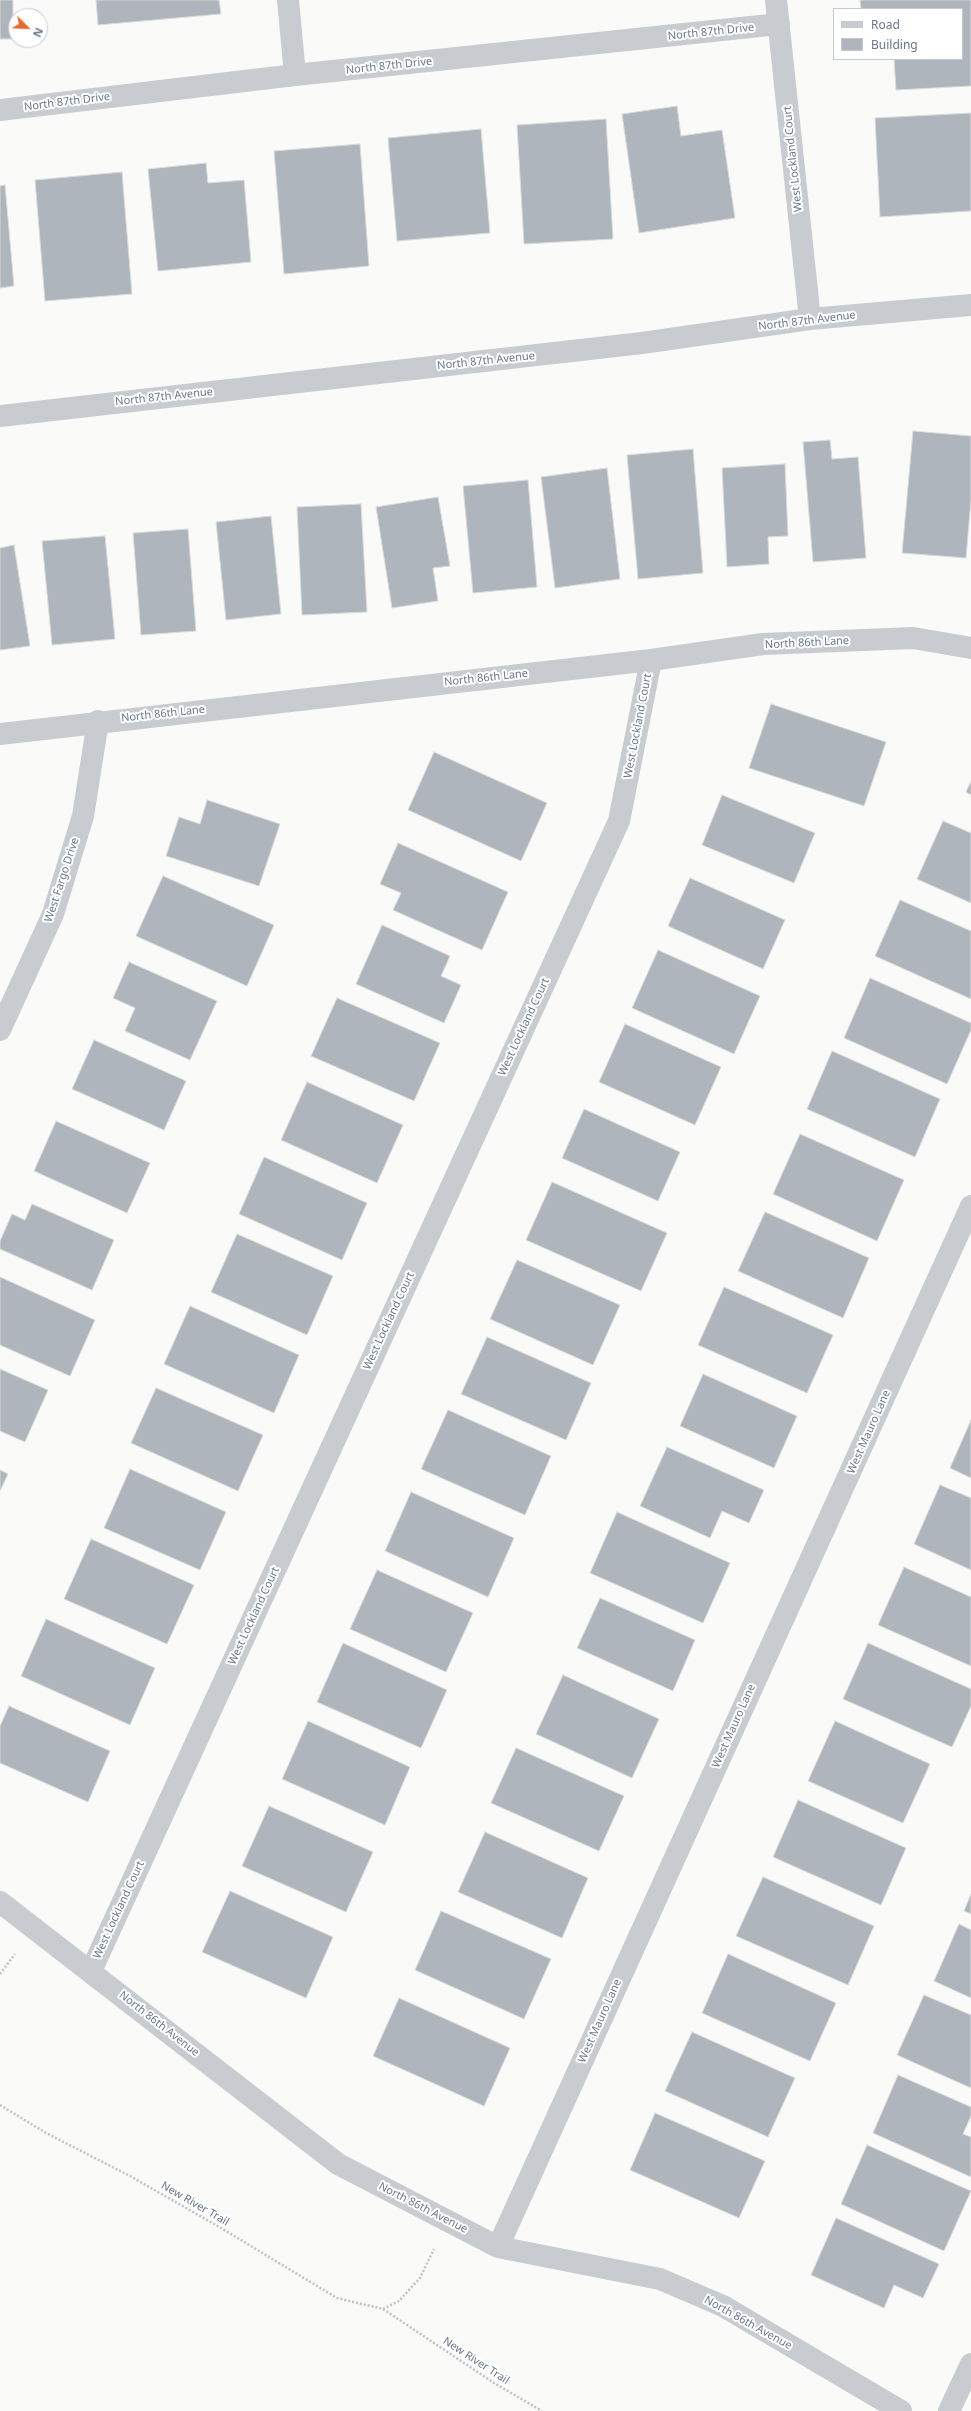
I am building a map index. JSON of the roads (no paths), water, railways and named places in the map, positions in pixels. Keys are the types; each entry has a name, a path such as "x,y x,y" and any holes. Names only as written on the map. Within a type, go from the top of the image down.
{"street":[{"path":"288,0 295,76"},
{"name":"West Lockland Court","path":"776,0 810,319"},
{"name":"North 87th Drive","path":"0,110 295,76 779,24"},
{"name":"North 87th Avenue","path":"0,416 642,343 810,319 971,305"},
{"name":"North 86th Lane","path":"0,734 98,721 651,660 763,644 912,638 971,648"},
{"name":"West Lockland Court","path":"91,1971 619,821 651,660"},
{"name":"West Fargo Drive","path":"0,1030 53,914 82,816 98,721"},
{"name":"West Mauro Lane","path":"498,2247 971,1206"},
{"name":"North 86th Avenue","path":"0,1902 91,1971 338,2164 498,2247 660,2279 723,2306 900,2411"},
{"path":"949,2411 971,2364"}]}
